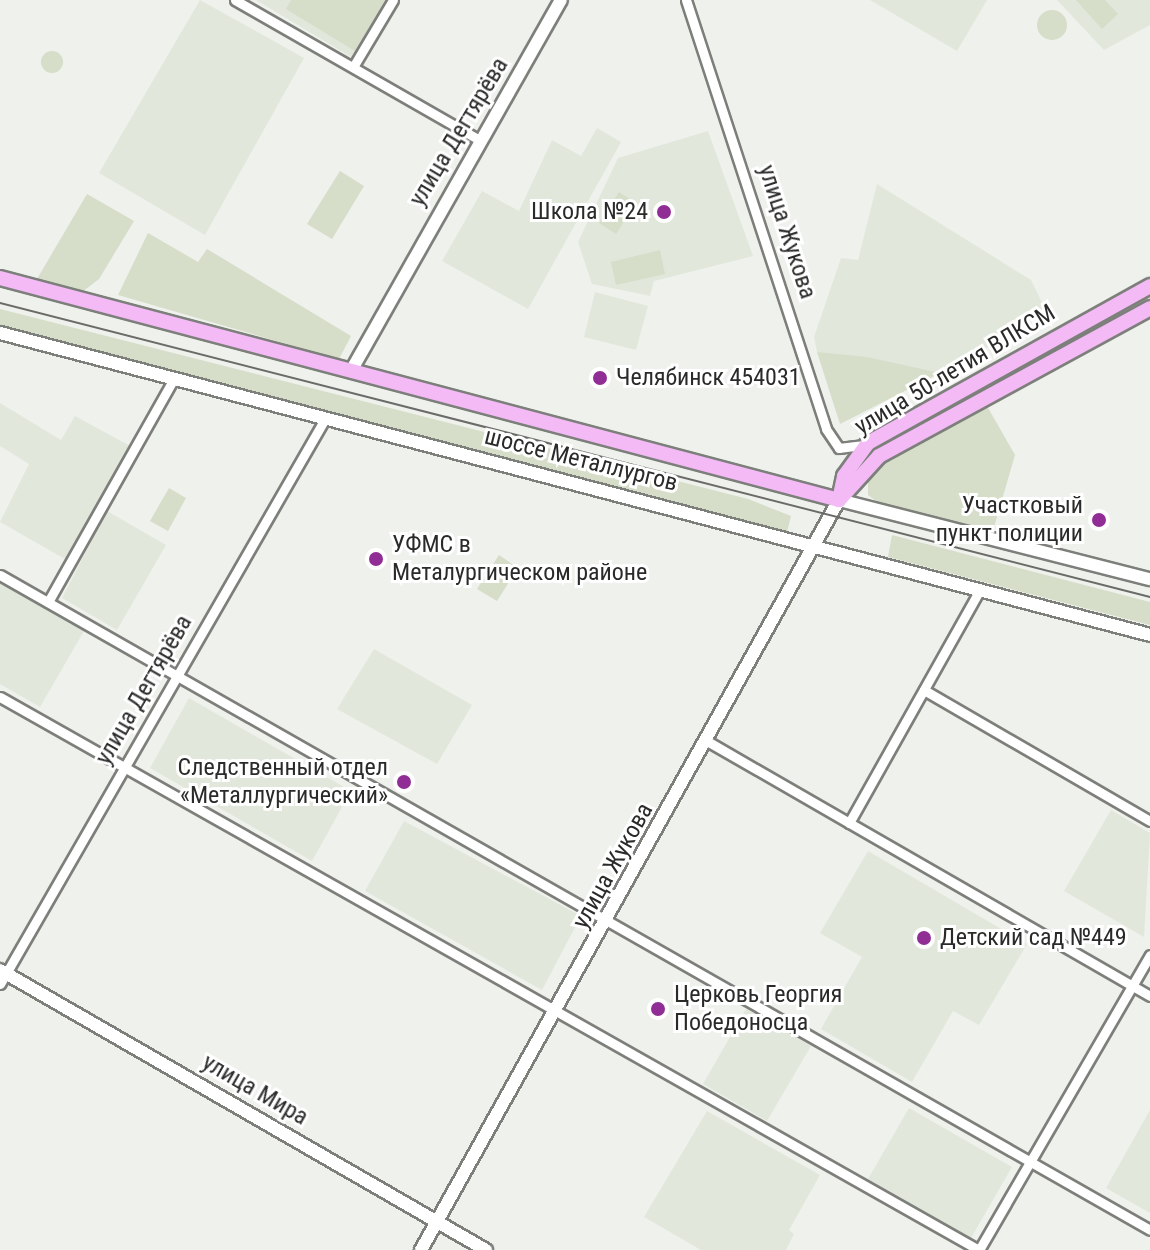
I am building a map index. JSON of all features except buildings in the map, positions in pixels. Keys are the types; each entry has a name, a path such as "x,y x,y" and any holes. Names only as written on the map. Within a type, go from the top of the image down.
{"main road":[{"name":"улица Дегтярёва","path":"351,371 478,139 561,0"},
{"name":"шоссе Металлургов","path":"0,278 1150,579"},
{"name":"улица 50-летия ВЛКСМ","path":"839,500 844,476 868,443 1150,286"},
{"name":"улица 50-летия ВЛКСМ","path":"839,500 879,456 1150,308"},
{"name":"шоссе Металлургов","path":"0,333 819,544 1150,635"},
{"name":"улица Жукова","path":"421,1250 819,544 839,500"},
{"name":"улица Мира","path":"2,976 486,1250"}],"street":[{"path":"235,0 478,139"},
{"path":"353,67 393,0"},
{"name":"улица Жукова","path":"686,0 833,441 847,450 868,443"},
{"path":"48,602 174,378"},
{"name":"улица Дегтярёва","path":"2,976 326,417"},
{"path":"0,575 1150,1230"},
{"path":"849,823 980,590"},
{"path":"924,690 1150,821"},
{"path":"0,697 979,1250 1150,955"},
{"path":"707,741 1150,996"}],"shaded area":[{"path":"200,0 304,58 205,235 99,173"},
{"path":"256,0 386,0 351,57"},
{"path":"870,0 987,0 957,51"},
{"path":"1057,0 1150,0 1150,25 1104,50"},
{"path":"597,128 621,142 528,309 442,261 482,191 519,211 552,140 581,156"},
{"name":"Школа №24","path":"708,131 753,256 654,281 650,296 592,284 578,242 618,158"},
{"path":"877,184 1031,280 1048,315 940,373 817,352 814,337 841,258 858,260"},
{"path":"595,292 648,306 636,350 584,337"},
{"path":"0,403 61,440 75,416 130,446 65,559 0,522 29,464 0,446"},
{"path":"107,511 166,545 117,630 62,598"},
{"path":"0,583 84,631 40,707 0,684"},
{"path":"374,649 472,705 437,764 337,709"},
{"path":"189,698 351,791 312,861 150,768"},
{"path":"1111,810 1150,833 1144,937 1064,891"},
{"path":"404,821 581,916 542,990 365,891"},
{"name":"Детский сад №449","path":"868,851 1027,944 979,1025 953,1011 912,1082 821,1029 862,957 820,933"},
{"path":"746,1009 811,1046 767,1121 703,1084"},
{"path":"909,1108 1012,1167 971,1238 868,1179"},
{"path":"1150,1110 1150,1213 1106,1188"},
{"path":"707,1111 820,1175 789,1230 794,1234 786,1250 701,1250 644,1217"}],"green space":[{"path":"291,0 385,0 355,51 286,9"},
{"path":"1076,0 1105,0 1118,14 1102,29"},
{"path":"1052,10 1058,11 1066,19 1066,31 1058,39 1052,40 1046,39 1038,31 1037,25 1038,19 1046,11"},
{"path":"52,51 60,54 63,62 60,70 52,73 44,70 41,62 44,54"},
{"path":"340,171 364,186 332,239 307,224"},
{"path":"619,192 636,203 616,234 599,223"},
{"path":"87,194 134,221 99,279 82,292 37,279"},
{"path":"148,233 198,262 207,249 351,336 339,359 118,295"},
{"path":"660,250 665,274 616,285 611,262"},
{"path":"1150,297 871,451 855,472 869,447"},
{"path":"0,309 748,499 791,516 787,532 0,332"},
{"path":"817,352 867,357 940,373 840,424"},
{"path":"987,406 1015,455 992,534 884,507 868,495 868,479 885,458"},
{"path":"169,488 186,498 168,531 150,521"},
{"path":"892,535 1150,602 1150,625 888,557"},
{"path":"499,555 518,568 497,601 477,589"}],"tram line":[{"path":"0,303 1150,597"}],"place":[{"name":"Школа №24","path":"664,212"},
{"name":"Челябинск 454031","path":"600,378"},
{"name":"Участковый пункт полиции","path":"1099,520"},
{"name":"УФМС в Металургическом районе","path":"376,559"},
{"name":"Следственный отдел «Металлургический»","path":"404,782"},
{"name":"Детский сад №449","path":"924,938"},
{"name":"Церковь Георгия Победоносца","path":"658,1009"}]}
